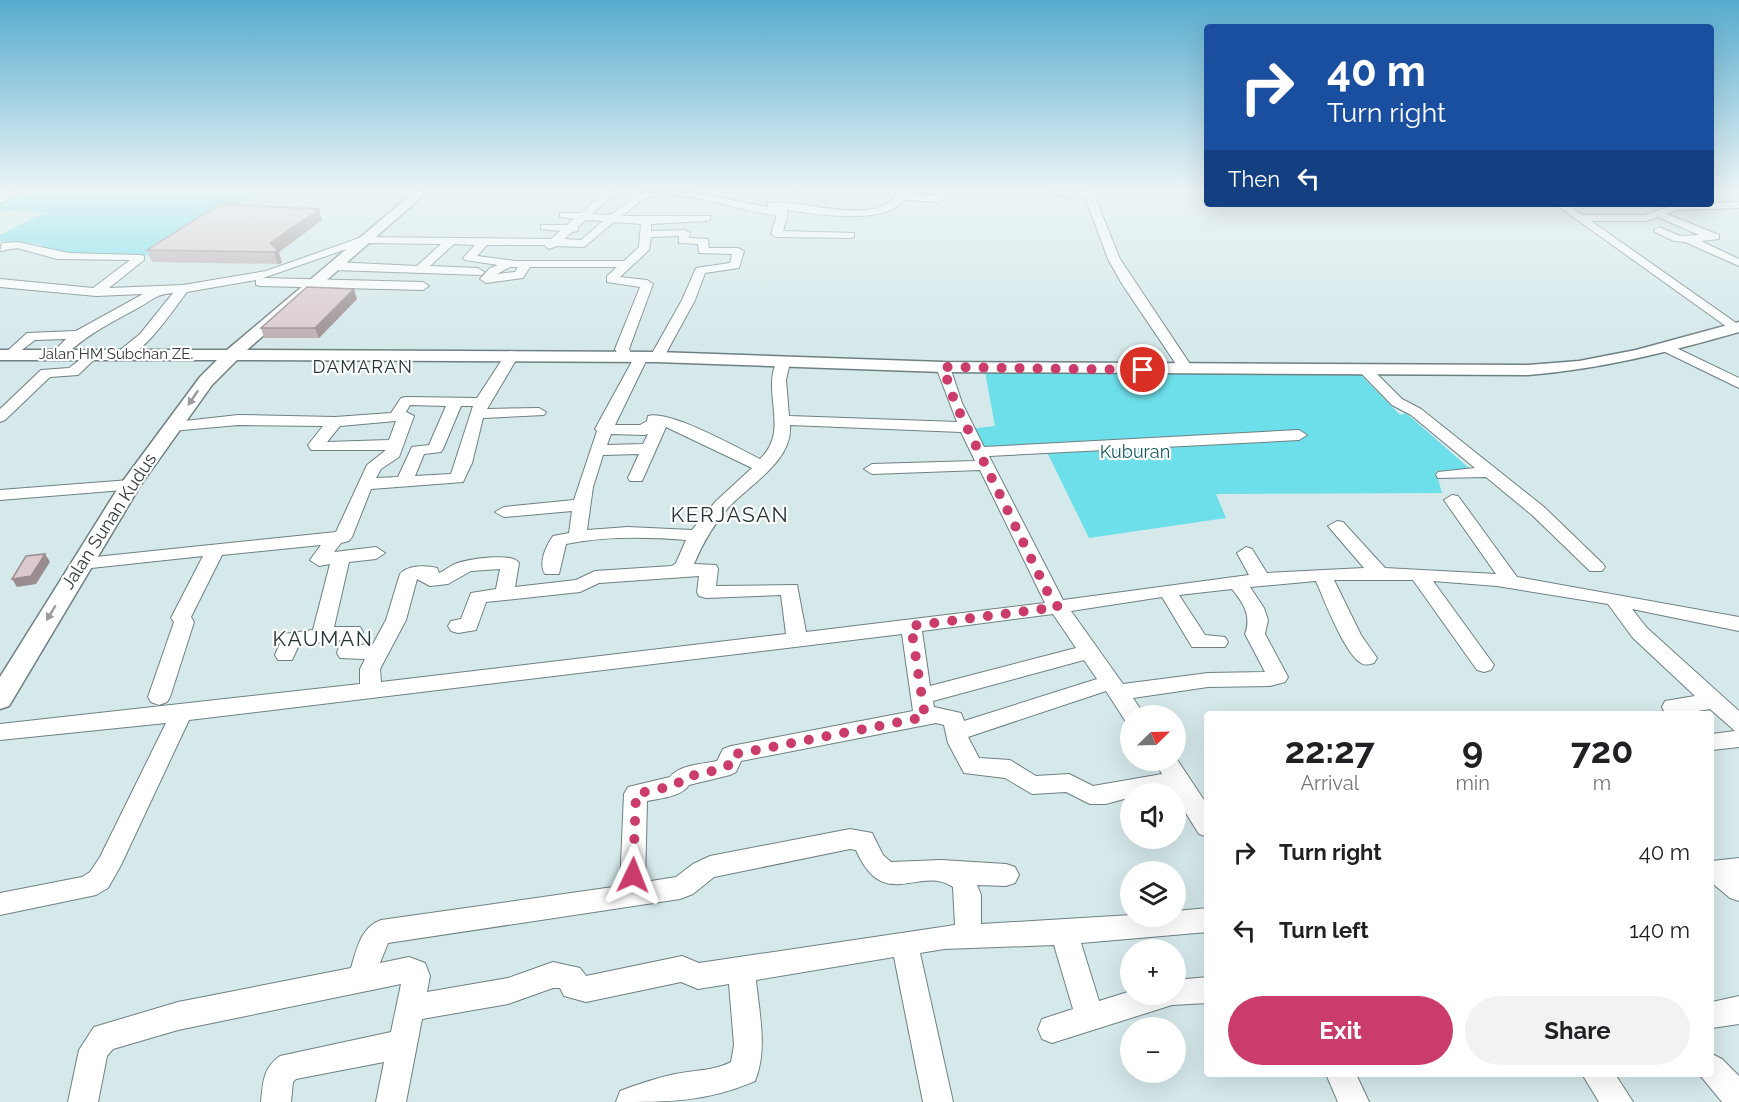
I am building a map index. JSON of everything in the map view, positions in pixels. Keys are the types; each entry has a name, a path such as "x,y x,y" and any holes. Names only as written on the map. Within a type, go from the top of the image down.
{"main road":[{"name":"Jalan Sunan Kudus","path":"0,699 130,485 206,381 231,354 358,243"},
{"name":"Jalan HM Subchan ZE.","path":"5,355 512,355 943,367 1366,371 1545,369 1604,362 1736,328"}],"street":[{"path":"0,283 96,292 153,292 183,289 268,274 356,243"},
{"path":"378,267 406,243"},
{"path":"420,269 448,243"},
{"path":"469,243 583,261 628,264"},
{"path":"519,243 480,245 469,258 521,264 583,261 594,249 584,244 575,243"},
{"path":"540,255 552,243"},
{"path":"641,357 622,349 647,284 611,280 645,248 645,243"},
{"path":"577,536 580,505 603,429 641,357 681,310 696,288 700,270 735,266 738,251 703,251 704,243"},
{"path":"1108,243 1128,284 1188,370"},
{"path":"1615,243 1736,328"},
{"path":"1696,243 1739,263"},
{"path":"0,248 8,244 22,245 47,253 140,258 96,292"},
{"path":"334,266 478,272"},
{"path":"248,282 423,286"},
{"path":"124,354 145,337 183,289"},
{"path":"57,355 79,335 145,300 153,292"},
{"path":"5,355 32,336 79,335"},
{"path":"1666,347 1739,384"},
{"path":"2,421 46,373 73,372 93,354"},
{"path":"366,483 458,479 471,445 480,408 490,387 512,355"},
{"path":"677,571 684,566 697,536 729,498 763,468 775,454 783,435 779,380 783,362"},
{"path":"943,367 955,403 1043,582 1126,705"},
{"path":"1366,371 1397,402 1416,412 1538,511 1596,567"},
{"path":"396,416 406,401 455,402 480,408 539,412"},
{"path":"405,481 418,450 435,449 455,402"},
{"path":"82,562 345,535 375,465 381,465 385,458 391,457 406,416 335,422 237,420 172,426"},
{"path":"783,420 898,423 920,428 968,426"},
{"path":"335,422 316,446 331,448 396,445"},
{"path":"603,429 645,430 647,426 657,422 677,425 763,468"},
{"path":"636,478 649,449 657,422"},
{"path":"872,469 1299,435"},
{"path":"597,450 649,449"},
{"path":"1444,475 1489,472"},
{"path":"0,495 130,485"},
{"path":"1452,500 1511,582"},
{"path":"504,512 580,505"},
{"path":"1337,526 1379,573"},
{"path":"552,570 553,553 559,540 577,536 638,532 697,536"},
{"path":"335,537 320,560 376,553"},
{"path":"159,697 184,622 181,618 216,549"},
{"path":"1245,553 1262,581"},
{"path":"322,635 341,557"},
{"path":"370,691 370,669 396,620 410,569 430,572 430,580 448,578 453,571 462,566 510,562 505,593"},
{"path":"458,626 469,625 478,597 580,586 595,577 709,569 706,592 789,588 797,640"},
{"path":"0,732 370,691 911,626 1168,592 1323,576 1379,573 1418,574 1511,582 1739,624"},
{"path":"1418,574 1484,665"},
{"path":"1323,576 1352,638 1367,658"},
{"path":"957,732 1114,687 1278,677 1257,642 1255,634 1260,624 1259,616 1238,584"},
{"path":"1168,592 1199,642 1218,642"},
{"path":"1615,601 1640,633 1739,724"},
{"path":"911,626 923,707"},
{"path":"285,655 291,639 352,632 347,653 379,651"},
{"path":"632,895 636,794 677,785 682,778 722,769 728,766 731,755 923,707 1090,651"},
{"path":"1673,707 1714,701"},
{"path":"923,707 953,719 959,743 972,767 1010,769 1032,785 1070,783 1090,795 1106,795 1171,771 1204,821"},
{"path":"0,904 87,886 99,880 124,836 181,713"},
{"path":"1714,742 1739,739"},
{"path":"361,979 372,943 381,932 680,888 692,883 698,873 710,867 858,838 870,848 876,866 895,874 1006,875"},
{"path":"1722,871 1739,890"},
{"path":"954,873 962,880 967,890 968,937"},
{"path":"410,1008 509,991 546,976 564,975 570,977 574,987 586,989 682,969 698,976 905,944 968,937 1064,933 1204,920"},
{"path":"1064,933 1090,1017"},
{"path":"905,944 938,1102"},
{"path":"631,1102 675,1089 724,1082 745,1071 748,1045 741,969"},
{"path":"83,1102 94,1050 104,1037 178,1016 410,970 415,972 410,1008 391,1102"},
{"path":"1186,992 1204,990"},
{"path":"1052,1029 1130,1005"},
{"path":"1714,1015 1739,1010"},
{"path":"276,1102 279,1074 290,1066 404,1044"},
{"path":"1714,1071 1739,1098"},
{"path":"1342,1077 1354,1102"},
{"path":"1599,1077 1618,1102"}],"green space":[{"path":"32,243 177,243 159,255 108,256 47,251 40,244"},
{"name":"Kuburan","path":"985,372 1361,375 1400,415 1406,413 1471,470 1436,471 1442,493 1216,494 1226,518 1089,538 1043,444 980,449 969,429 995,426"}],"building":[{"path":"157,243 270,243 278,251 274,252 147,250"},
{"path":"307,287 354,289 315,328 261,328"},
{"path":"45,554 31,576 12,579 26,556"}],"district":[{"name":"DAMARAN","path":"363,367"},
{"name":"KERJASAN","path":"730,515"},
{"name":"KAUMAN","path":"323,639"}],"route":[{"path":"633,875 636,794 677,785 682,778 722,769 728,766 731,755 925,717 911,626 1058,607 1047,591 981,452 955,403 943,367 1143,370"}]}
